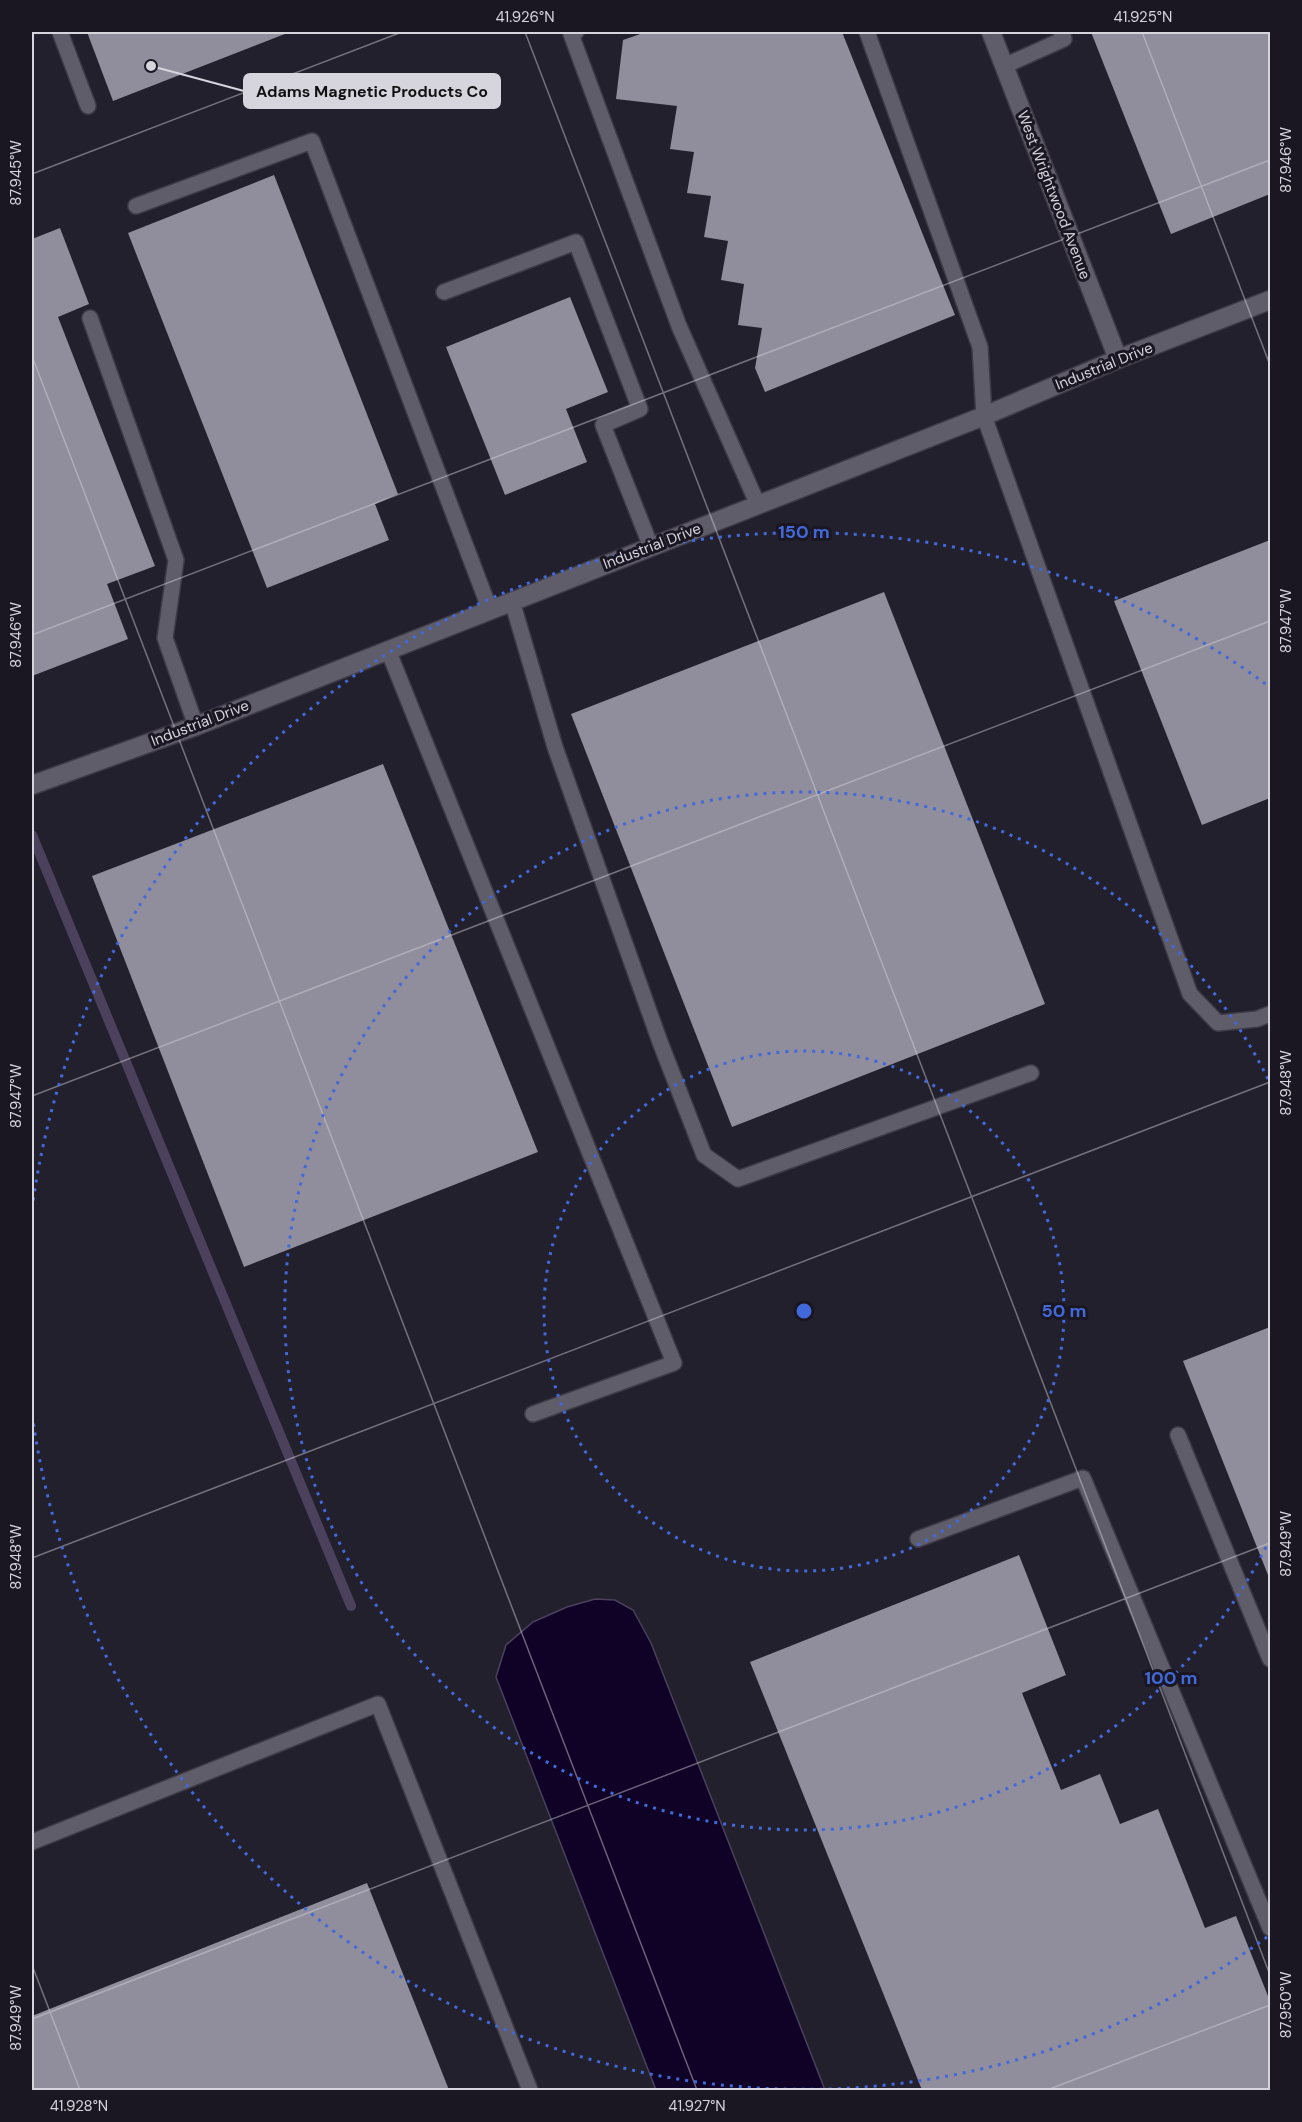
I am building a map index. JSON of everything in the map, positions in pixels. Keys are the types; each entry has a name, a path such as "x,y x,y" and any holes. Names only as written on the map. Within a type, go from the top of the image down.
{"street":[{"name":"West Wrightwood Avenue","path":"991,32 1118,359"},
{"name":"Industrial Drive","path":"32,785 196,726 984,416 1118,359 1270,300"}],"lane":[{"path":"60,32 88,106"},
{"path":"576,32 571,34 679,326 758,505"},
{"path":"867,32 980,347 984,416 1190,994 1218,1023 1257,1019 1270,1014"},
{"path":"1004,66 1064,39 1061,32"},
{"path":"136,206 312,141 490,610"},
{"path":"444,292 576,242 640,409 603,425 651,547"},
{"path":"90,318 176,560 165,638 196,726"},
{"path":"512,601 555,747 660,1042 704,1155 738,1179 1031,1073"},
{"path":"388,650 674,1363 533,1414"},
{"path":"1178,1435 1270,1659"},
{"path":"918,1539 1083,1478 1270,1928"},
{"path":"32,1842 378,1704 530,2091"}],"shaded area":[{"path":"595,1599 615,1600 633,1610 651,1643 825,2090 656,2090 496,1677 506,1645 533,1622 567,1607"}],"building":[{"path":"87,32 290,32 113,101"},
{"path":"646,32 842,32 955,315 765,392 755,368 762,328 738,325 744,284 721,280 728,241 704,237 711,196 687,193 694,152 670,149 677,106 616,99 623,40"},
{"path":"1091,32 1270,32 1270,194 1171,234"},
{"path":"274,175 398,494 375,504 389,540 267,588 128,233"},
{"path":"60,228 89,304 58,317 155,566 107,584 128,639 32,676 32,239"},
{"path":"570,297 608,392 566,409 587,462 505,495 446,347"},
{"path":"1270,540 1270,798 1202,825 1114,601"},
{"path":"884,592 1045,1004 732,1127 571,714"},
{"path":"383,764 538,1152 244,1267 92,876"},
{"path":"1270,1327 1270,1580 1183,1361"},
{"path":"1019,1555 1066,1675 1022,1693 1061,1790 1100,1774 1120,1824 1158,1809 1205,1928 1236,1916 1270,2001 1270,2090 922,2090 750,1662"},
{"path":"367,1883 449,2090 32,2090 32,2016"}],"waterway":[{"path":"32,835 351,1606"}],"place":[{"name":"Adams Magnetic Products Co","path":"151,66"}]}
